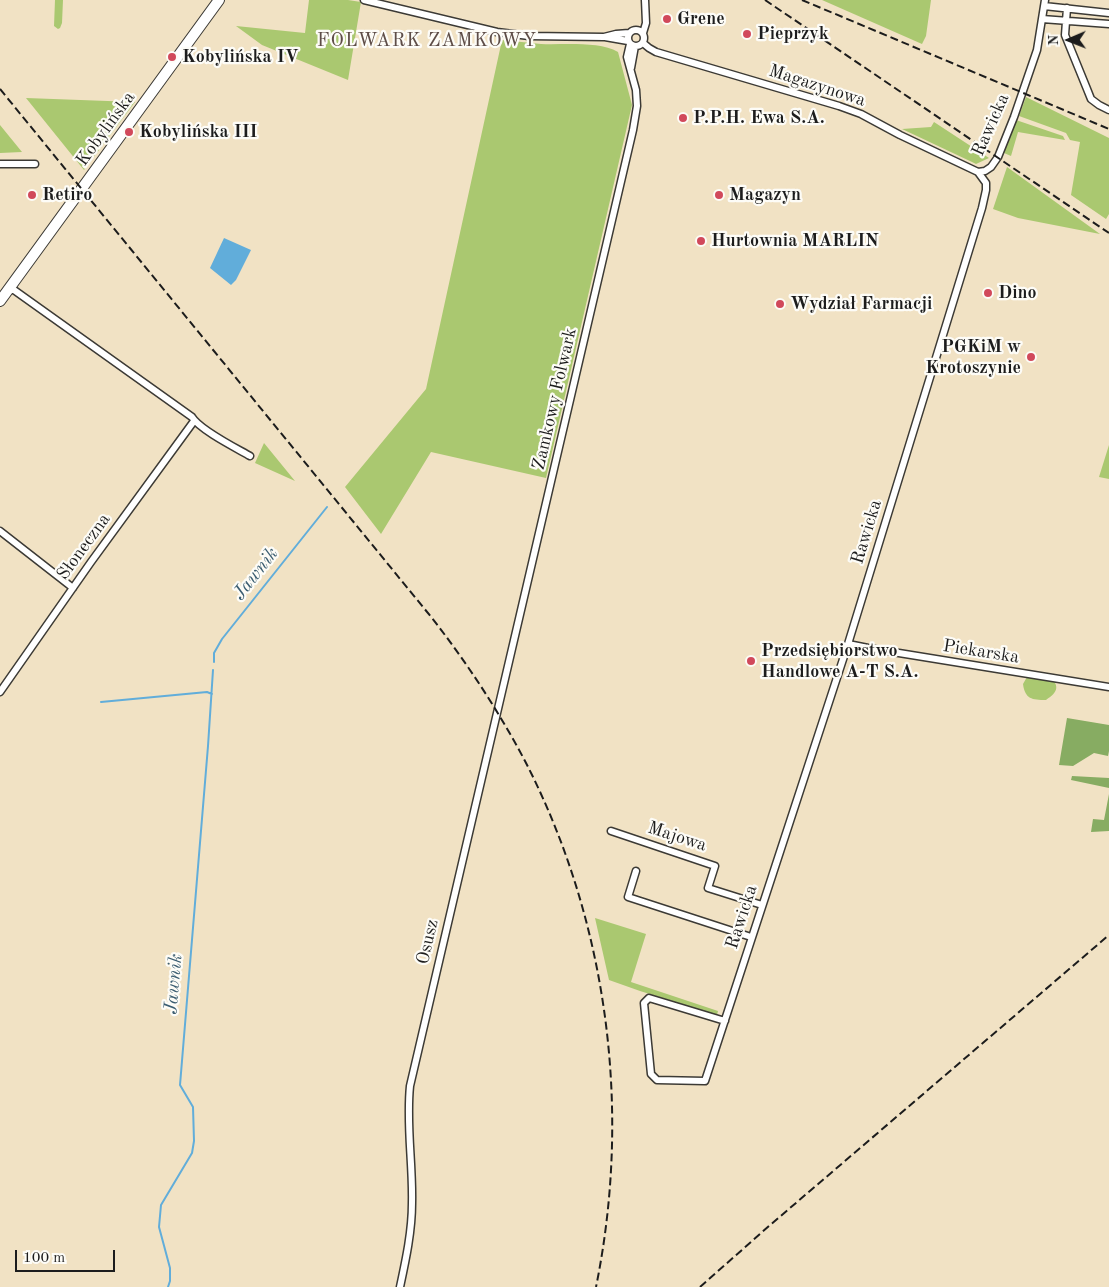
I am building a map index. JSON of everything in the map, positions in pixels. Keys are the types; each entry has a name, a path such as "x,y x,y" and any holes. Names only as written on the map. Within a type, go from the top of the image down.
{"main road":[{"name":"Kobylińska","path":"0,301 219,0"}],"street":[{"path":"364,0 497,32 529,36 604,37 638,46 643,42 644,38 640,31"},
{"path":"640,31 646,23 645,0"},
{"path":"1044,3 1109,13"},
{"name":"Rawicka","path":"724,1021 649,998 644,1003 651,1074 658,1080 705,1082 848,644 982,208 986,183 978,172 985,171 991,167 998,157 1035,58 1044,3"},
{"path":"1067,8 1065,35 1091,99 1109,110"},
{"path":"1042,19 1109,24"},
{"path":"604,37 629,33 632,30 640,31"},
{"path":"629,33 628,36 631,44"},
{"name":"Magazynowa","path":"643,42 656,52 861,114 978,172"},
{"name":"Zamkowy Folwark","path":"492,734 633,130 637,106 636,90 627,57 631,44"},
{"path":"0,164 35,164"},
{"path":"8,290 14,290 194,421 250,456"},
{"name":"Słoneczna","path":"0,692 194,421"},
{"path":"0,531 73,588"},
{"name":"Piekarska","path":"848,644 1109,687"},
{"name":"Osusz","path":"400,1287 412,1213 409,1105 411,1079 492,734"},
{"name":"Majowa","path":"611,831 715,866 708,888 762,905"},
{"path":"636,871 628,897 751,937"}],"green space":[{"path":"55,0 63,0 62,23 58,29 54,26"},
{"path":"309,0 361,2 348,80 262,45 236,26 305,33"},
{"path":"822,0 931,0 926,36 922,44"},
{"path":"502,40 541,44 601,46 618,52 632,105 546,478 431,452 381,534 345,487 426,389"},
{"path":"1026,97 1109,138 1109,214 1106,219 1071,195 1080,142 1070,140 1066,133 1019,116"},
{"path":"26,98 135,102 84,170"},
{"path":"1016,120 1063,136 1065,140 1018,132 1011,156 1004,153"},
{"path":"934,122 989,158 976,164 902,129 931,127"},
{"path":"0,125 22,152 0,153"},
{"path":"1007,167 1100,234 1018,218 993,209"},
{"path":"264,443 295,481 255,463"},
{"path":"1109,445 1109,479 1099,477"},
{"path":"1027,677 1054,681 1056,690 1046,700 1030,698 1025,693 1023,684"},
{"path":"1067,718 1109,725 1108,756 1094,753 1073,766 1059,765"},
{"path":"1072,776 1109,778 1109,788 1071,780"},
{"path":"1109,794 1109,831 1091,832 1093,819 1104,820"},
{"path":"595,918 646,934 631,982 718,1011 717,1015 609,980"}],"water":[{"path":"224,238 251,250 236,280 231,285 210,268"}],"waterway":[{"name":"Jawnik","path":"214,662 214,653 222,639 327,507"},
{"name":"Jawnik","path":"168,1287 170,1268 159,1227 161,1205 192,1153 194,1141 193,1107 180,1085 213,670"},
{"path":"101,702 207,692 212,694"}],"railway":[{"path":"765,0 1109,233"},
{"path":"802,0 1109,129"},
{"path":"0,89 432,618 482,687 525,761 553,823 576,886 593,952 605,1018 611,1085 612,1153 607,1220 596,1287"},
{"path":"700,1287 1109,935"}],"place":[{"name":"Grene","path":"667,19"},
{"name":"Pieprzyk","path":"747,34"},
{"name":"Kobylińska IV","path":"172,57"},
{"name":"P.P.H. Ewa S.A.","path":"683,118"},
{"name":"Kobylińska III","path":"129,132"},
{"name":"Retiro","path":"32,195"},
{"name":"Magazyn","path":"719,195"},
{"name":"Hurtownia MARLIN","path":"701,241"},
{"name":"Dino","path":"988,293"},
{"name":"Wydział Farmacji","path":"780,304"},
{"name":"PGKiM w Krotoszynie","path":"1031,357"},
{"name":"Przedsiębiorstwo Handlowe A-T S.A.","path":"751,661"}],"district":[{"name":"FOLWARK ZAMKOWY","path":"427,41"}]}
